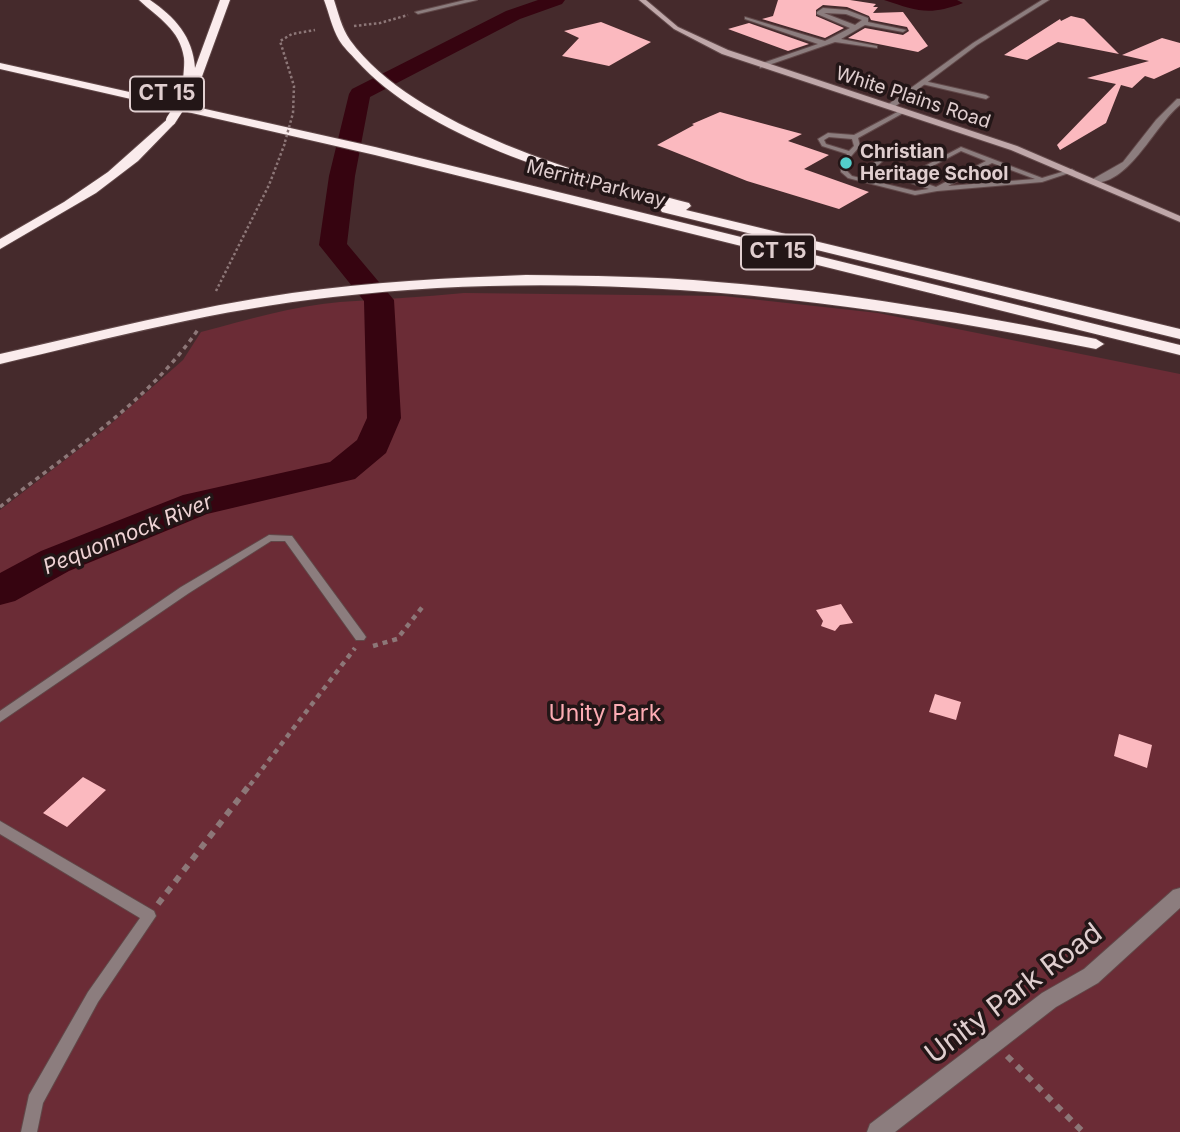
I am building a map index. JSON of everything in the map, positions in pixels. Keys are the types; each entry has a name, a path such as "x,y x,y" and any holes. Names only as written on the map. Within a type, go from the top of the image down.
{"highway":[{"path":"144,0 173,22 186,41 191,61 191,85"},
{"path":"0,245 107,180 144,149 171,120 191,85 225,0"},
{"path":"329,0 335,27 353,54 367,67 397,91 452,124 495,144 673,203 837,243 964,280"},
{"name":"Merritt Parkway","path":"0,54 333,137 964,280 1180,334"},
{"name":"Merritt Parkway","path":"0,66 333,137"},
{"name":"Merritt Parkway","path":"376,147 1180,350"},
{"path":"0,359 213,311 333,292 509,280 612,280 766,289 921,309 1180,362"}],"main road":[{"name":"White Plains Road","path":"642,0 676,28 726,52 1014,148 1180,219"}],"street":[{"path":"418,12 474,0"},
{"path":"890,107 975,44 1046,0"},
{"path":"857,28 819,13 831,10 860,15 866,19 864,23"},
{"path":"747,18 826,44"},
{"path":"763,66 826,44 864,23 903,30"},
{"path":"835,40 875,47"},
{"path":"1096,181 1115,174 1130,162 1163,117 1180,101"},
{"name":"Unity Park Road","path":"878,1132 1049,1000 1091,976 1180,895"}],"lane":[{"path":"924,83 986,97"},
{"path":"850,153 824,145 821,139 828,135 855,137 903,110"},
{"path":"855,137 857,146 843,162 844,172 850,177 915,193 1042,180 1072,171"},
{"path":"904,179 961,149 1042,180"},
{"path":"882,159 873,166 879,171 937,189 992,160"},
{"path":"0,717 185,590 269,538 288,538 360,638"},
{"path":"0,827 149,916 93,997 36,1101 29,1132"}],"path":[{"path":"354,26 399,18"},
{"path":"216,291 268,185 293,113 294,86 281,41 292,34 315,30"},
{"path":"0,507 124,408 180,356 199,327"},
{"path":"149,916 351,655 360,638 373,646 389,644 404,634 424,605"},
{"path":"994,1043 1083,1132"}],"green space":[{"name":"Unity Park","path":"464,293 723,296 878,313 1180,374 1180,1132 0,1132 0,510 104,430 183,360 201,332 322,304"}],"shaded area":[{"path":"884,0 957,0 963,3 932,11 905,7"}],"building":[{"path":"778,0 850,0 876,4 873,7 878,7 873,13 903,12 928,46 918,52 848,38 865,28 903,35 909,31 907,27 871,20 869,16 847,7 823,5 816,10 816,16 844,28 825,38 762,19 773,16"},
{"path":"1071,16 1084,19 1119,54 1058,42 1027,60 1004,55 1060,19 1061,21"},
{"path":"601,22 651,42 609,66 562,56 579,38 564,31"},
{"path":"749,23 809,44 788,51 728,29"},
{"path":"1162,38 1180,43 1180,67 1154,79 1145,76 1132,88 1121,85 1106,123 1060,150 1057,145 1116,84 1087,78 1149,61 1122,55"},
{"path":"720,112 802,134 788,141 829,155 804,169 869,192 839,209 747,181 657,145 694,125 692,124"},
{"path":"841,604 853,623 840,625 835,631 821,626 823,621 816,610"},
{"path":"935,694 961,702 956,720 929,712"},
{"path":"1119,734 1152,745 1147,768 1114,756"},
{"path":"83,777 106,790 67,827 43,813"}],"waterway":[{"name":"Pequonnock River","path":"0,591 55,561 196,504 342,471 373,445 384,418 379,300 333,245 342,176 360,94 513,15 556,0"}],"place":[{"name":"Christian Heritage School","path":"846,163"}]}
